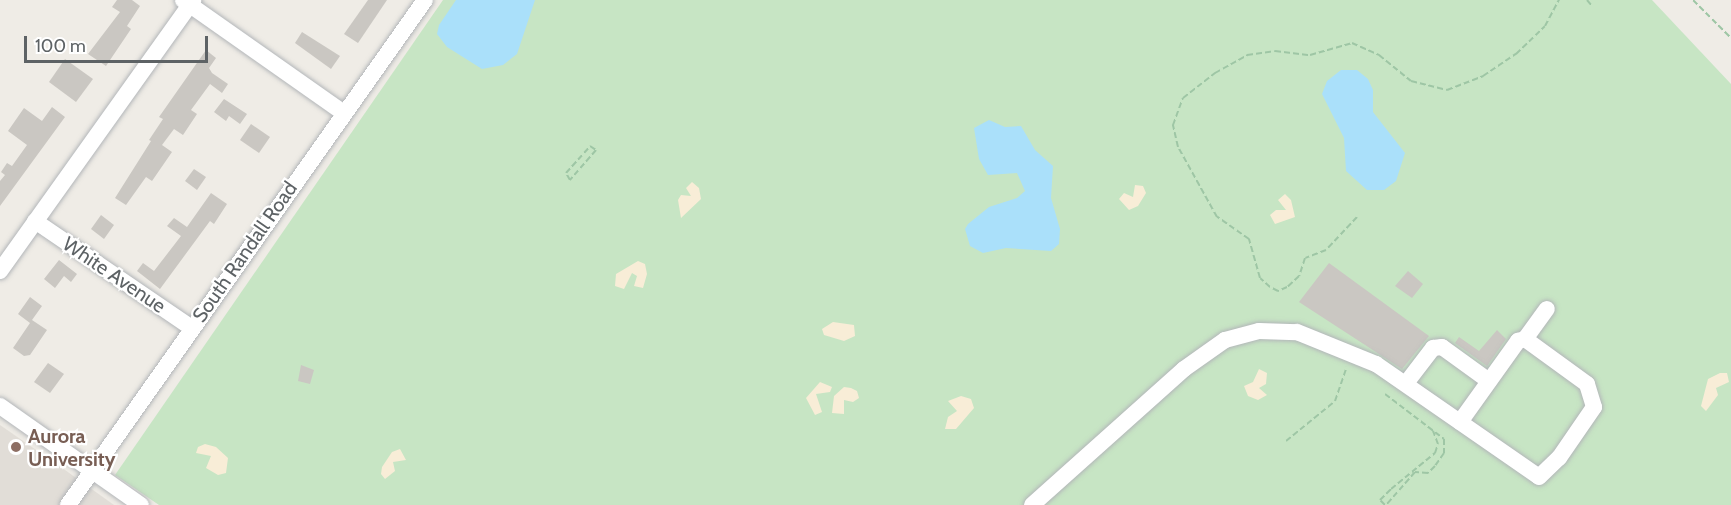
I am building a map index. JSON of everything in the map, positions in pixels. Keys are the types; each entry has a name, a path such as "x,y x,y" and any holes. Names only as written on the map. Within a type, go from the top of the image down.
{"street":[{"name":"South Randall Road","path":"68,505 90,470 424,0"},
{"path":"0,271 189,2 344,113"},
{"name":"White Avenue","path":"35,221 192,328"},
{"path":"1460,422 1518,341 1525,339 1547,309"},
{"path":"1032,505 1184,369 1225,340 1259,331 1297,332 1376,364 1407,382 1539,477 1559,458 1594,407 1587,384 1525,339"},
{"path":"1407,382 1432,348 1442,347 1489,381"},
{"path":"0,406 141,505"}],"path":[{"path":"1357,217 1326,250 1305,258 1299,276 1287,287 1278,291 1270,287 1260,278 1249,239 1217,217 1178,147 1173,125 1183,99 1215,73 1247,55 1275,51 1310,55 1352,43 1379,55 1412,81 1447,90 1483,76 1516,54 1545,26 1559,0"},
{"path":"1587,0 1592,6"},
{"path":"1693,0 1731,38"},
{"path":"594,146 596,150 570,180 566,173 594,146"},
{"path":"1286,441 1335,401 1350,362"},
{"path":"1384,394 1431,429 1444,439 1444,453 1428,473 1418,470 1385,505 1380,500 1435,453 1438,444 1431,429"}],"shaded area":[{"name":"Aurora University","path":"0,425 65,470 114,505 0,505"}],"green space":[{"path":"443,0 1652,0 1731,84 1731,505 159,505 115,475"}],"sand":[{"path":"692,182 699,188 701,199 681,218 678,200 681,195 691,196 686,188"},
{"path":"1135,185 1143,186 1146,193 1138,206 1129,210 1119,199 1124,193 1133,197"},
{"path":"1285,194 1291,200 1295,217 1275,224 1270,215 1276,210 1286,210 1278,200"},
{"path":"638,261 645,264 647,274 643,288 634,286 637,276 632,273 624,289 615,286 616,274"},
{"path":"833,322 854,325 855,336 844,341 824,335 822,329"},
{"path":"1259,369 1267,373 1266,384 1259,388 1267,395 1258,400 1248,396 1244,386 1253,382"},
{"path":"1720,373 1727,373 1729,382 1716,388 1718,395 1706,411 1701,406 1708,379"},
{"path":"820,382 832,387 830,392 816,394 822,412 815,415 806,398"},
{"path":"844,387 857,391 859,398 853,402 844,400 844,414 832,413 834,396"},
{"path":"961,396 971,399 974,408 956,429 945,429 948,417 957,411 948,401"},
{"path":"205,444 216,447 228,458 226,473 218,475 206,468 211,456 196,453 198,447"},
{"path":"400,449 406,460 393,462 395,471 385,479 381,474 382,467 392,452"}],"water":[{"path":"456,0 535,0 517,54 503,65 482,69 447,47 437,34 439,25"},
{"path":"1341,70 1357,70 1368,79 1373,90 1373,112 1405,153 1396,181 1384,190 1367,190 1346,171 1344,138 1322,94 1327,81"},
{"path":"989,120 1005,127 1021,126 1035,150 1053,166 1051,198 1060,229 1059,244 1051,251 1006,248 983,253 970,246 965,229 968,224 989,207 1017,198 1025,191 1017,173 988,175 979,159 974,128"}],"building":[{"path":"117,0 132,0 140,6 127,26 131,29 106,66 88,54 120,12 112,7"},
{"path":"368,0 387,0 358,43 344,34"},
{"path":"302,32 340,56 331,69 295,43"},
{"path":"206,50 216,58 209,68 212,73 228,84 222,93 210,84 191,110 197,114 183,135 174,129 162,145 172,152 152,181 146,177 126,205 115,198 163,119 159,117"},
{"path":"65,59 93,79 76,102 49,82"},
{"path":"224,99 247,114 240,124 229,116 226,121 214,112"},
{"path":"52,107 65,117 0,206 0,181 5,175 1,172 7,163 12,166 27,145 8,131 24,108 42,121"},
{"path":"251,124 270,137 259,153 240,140"},
{"path":"194,169 206,177 197,190 185,181"},
{"path":"211,193 227,204 214,224 210,221 160,289 137,271 143,263 154,271 181,236 167,226 174,218 187,227"},
{"path":"101,215 114,225 104,239 91,229"},
{"path":"59,260 77,274 71,282 64,276 55,288 44,279"},
{"path":"1329,263 1429,336 1402,369 1299,302"},
{"path":"1408,271 1423,284 1412,298 1395,286"},
{"path":"30,297 42,306 32,320 47,330 30,355 24,356 13,348 30,323 18,314"},
{"path":"1497,330 1506,339 1487,366 1455,343 1459,337 1479,351"},
{"path":"48,363 64,374 50,393 34,382"},
{"path":"301,365 314,370 310,384 298,381"}],"place":[{"name":"Aurora University","path":"16,447"}]}
